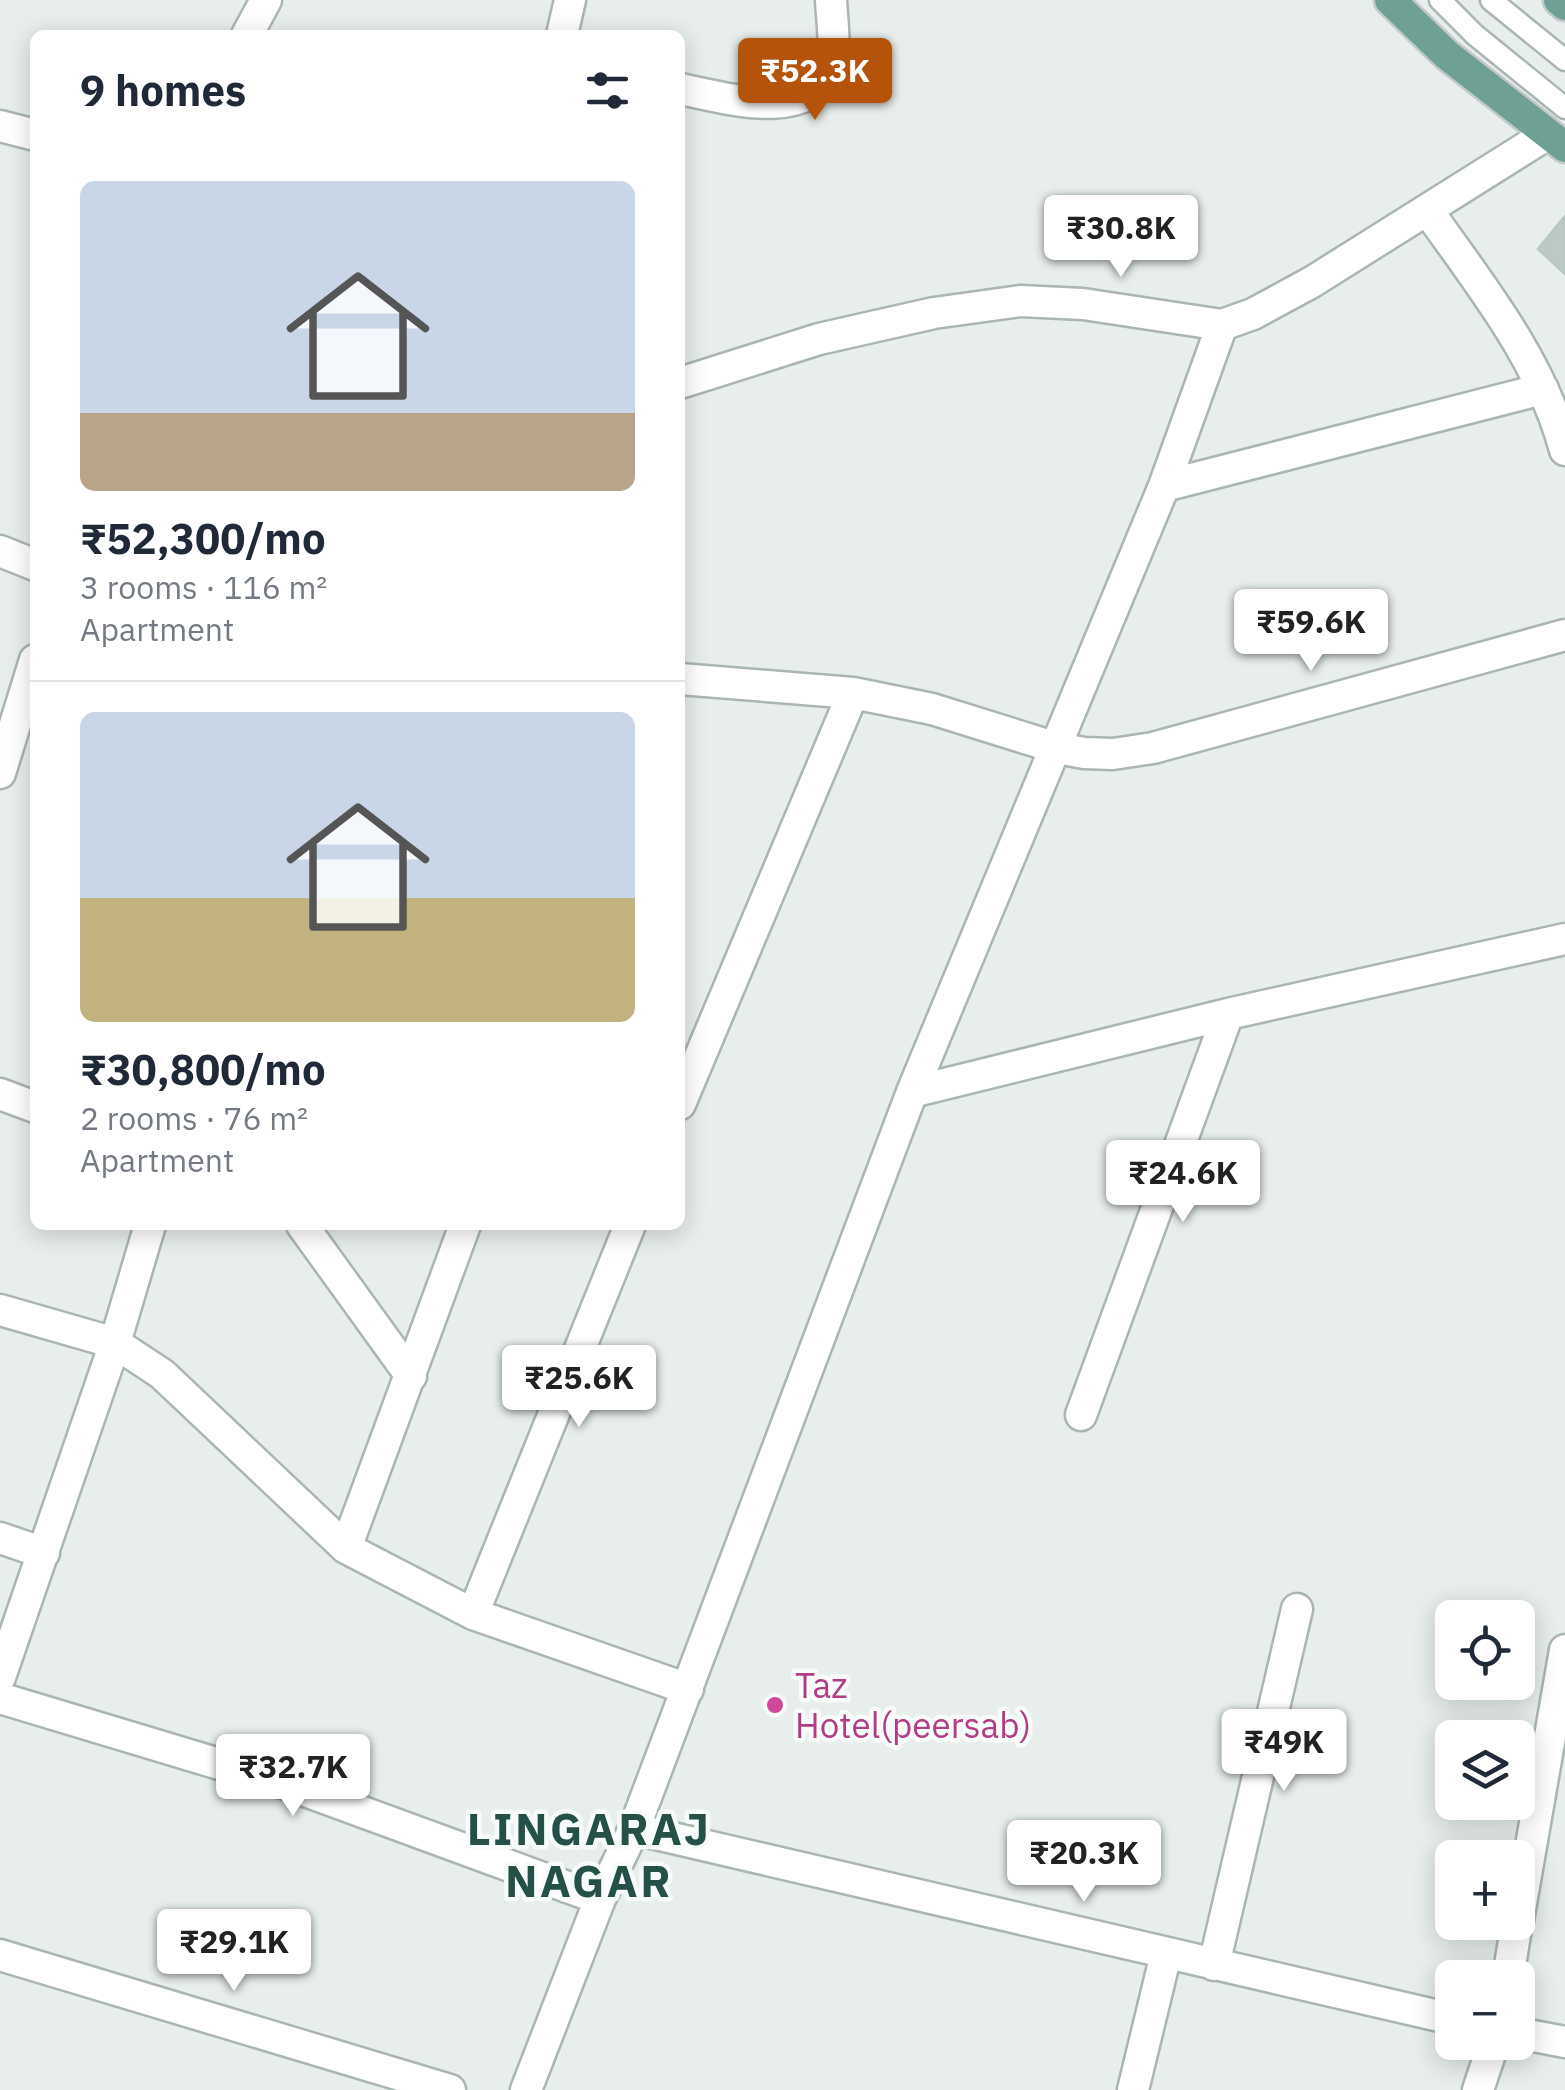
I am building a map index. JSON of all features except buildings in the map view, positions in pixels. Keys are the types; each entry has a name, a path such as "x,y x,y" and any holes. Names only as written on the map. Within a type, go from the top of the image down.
{"main road":[{"path":"1390,0 1447,55 1555,141"},
{"path":"1559,0 1565,5"}],"street":[{"path":"249,30 266,0"},
{"path":"563,30 570,0"},
{"path":"685,90 767,104 804,96 820,85 833,54 831,0"},
{"path":"0,126 30,134"},
{"path":"685,381 819,339 934,313 1020,301 1083,304 1222,325 1253,314 1297,290 1555,141"},
{"path":"1428,211 1519,342 1557,418 1565,450"},
{"path":"526,2090 600,1900 646,1832 688,1689 912,1092 1164,486 1222,325"},
{"path":"1164,486 1543,388"},
{"path":"0,551 30,563"},
{"path":"685,679 853,693 932,709 1057,748 1113,754 1153,748 1565,635"},
{"path":"0,773 30,676"},
{"path":"685,1092 853,693"},
{"path":"912,1092 1228,1014 1565,939"},
{"path":"1081,1415 1228,1014"},
{"path":"0,1094 30,1106"},
{"path":"0,1677 115,1344 149,1230"},
{"path":"306,1230 410,1376"},
{"path":"346,1548 463,1230"},
{"path":"474,1614 628,1230"},
{"path":"0,1310 115,1344 162,1374 346,1548 474,1614 688,1689"},
{"path":"0,1538 44,1554"},
{"path":"1214,1965 1297,1609"},
{"path":"1531,1840 1565,1650"},
{"path":"0,1698 289,1785 600,1900"},
{"path":"646,1832 1435,2015"},
{"path":"1132,2090 1166,1954"},
{"path":"0,1956 450,2090"},
{"path":"1535,2036 1565,2042"},
{"path":"1478,2090 1488,2060"}],"lane":[{"path":"1440,0 1474,35 1565,108"},
{"path":"1491,0 1565,60"}],"place":[{"name":"Taz Hotel(peersab)","path":"775,1705"}],"district":[{"name":"LINGARAJ NAGAR","path":"589,1854"}]}
